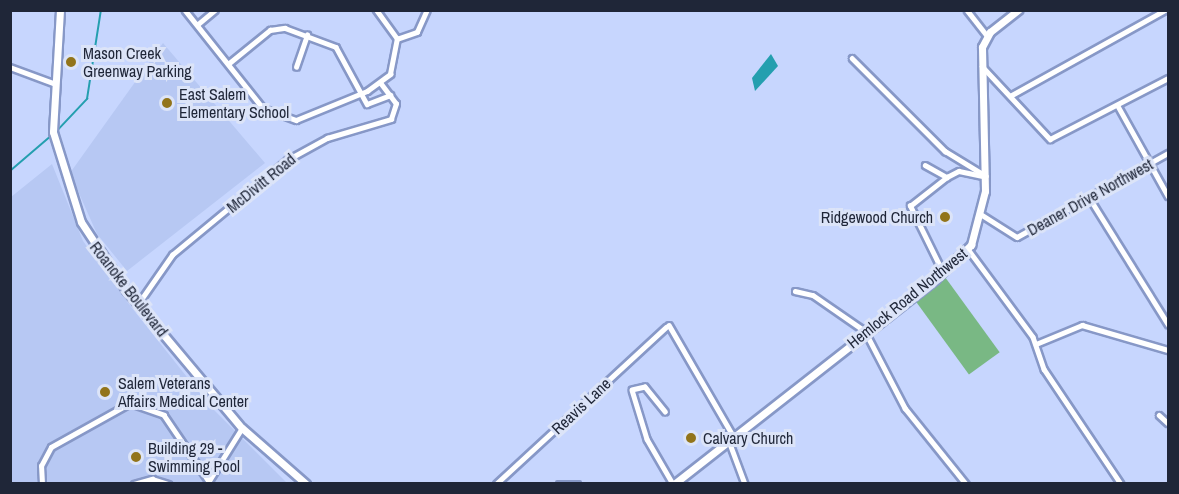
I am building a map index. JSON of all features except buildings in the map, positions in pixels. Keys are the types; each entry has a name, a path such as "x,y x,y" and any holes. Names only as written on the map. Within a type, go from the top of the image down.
{"street":[{"name":"Roanoke Boulevard","path":"60,10 53,83 53,132 56,149 87,234 138,304 242,428 306,483"},
{"path":"185,10 262,108 282,118 308,117 381,84 394,67 397,39 376,10"},
{"path":"197,25 215,10"},
{"path":"397,39 417,32 427,10"},
{"path":"967,10 987,36 1018,10"},
{"path":"1010,96 1165,10"},
{"path":"228,64 275,28 307,35 340,51 360,94 373,104 390,95 381,84"},
{"path":"296,67 307,35"},
{"name":"Hemlock Road Northwest","path":"673,483 943,273 968,249 982,215 986,176 982,66 987,36"},
{"path":"852,58 945,151 986,176"},
{"path":"982,66 1050,139 1118,106 1168,78"},
{"path":"10,68 53,83"},
{"name":"McDivitt Road","path":"138,304 172,255 281,164 327,138 391,119 396,108 390,95"},
{"path":"1118,106 1168,196"},
{"name":"Deaner Drive Northwest","path":"982,215 1017,237 1168,153"},
{"path":"925,165 947,177"},
{"path":"943,273 910,206 947,177 959,171 986,176"},
{"path":"1089,197 1168,324"},
{"path":"968,249 1036,344 1044,369 1121,483"},
{"path":"795,291 813,296 866,333 905,408 966,483"},
{"name":"Reavis Lane","path":"496,483 668,326 732,439"},
{"path":"1036,344 1082,326 1168,350"},
{"path":"664,412 645,387 632,390 646,440 673,483"},
{"path":"42,483 43,460 54,444 130,403 164,415 208,482 242,428"},
{"path":"1159,415 1168,423"},
{"path":"732,439 745,483"},
{"path":"134,483 152,479 168,483"},
{"path":"559,483 578,483"}],"shaded area":[{"name":"East Salem Elementary School","path":"163,43 265,163 127,271 97,234 70,173"},
{"path":"771,54 778,66 755,91 752,78"},
{"name":"Salem Veterans Affairs Medical Center","path":"52,164 83,241 128,303 210,406 287,483 11,484 11,197"},
{"path":"945,277 1000,352 969,375 914,299"}],"waterway":[{"path":"55,133 87,99 101,10"},
{"path":"10,171 51,136"}],"place":[{"name":"Mason Creek Greenway Parking","path":"71,62"},
{"name":"East Salem Elementary School","path":"167,103"},
{"name":"Ridgewood Church","path":"945,217"},
{"name":"Salem Veterans Affairs Medical Center","path":"105,392"},
{"name":"Calvary Church","path":"691,438"},
{"name":"Building 29 - Swimming Pool","path":"136,457"}]}
